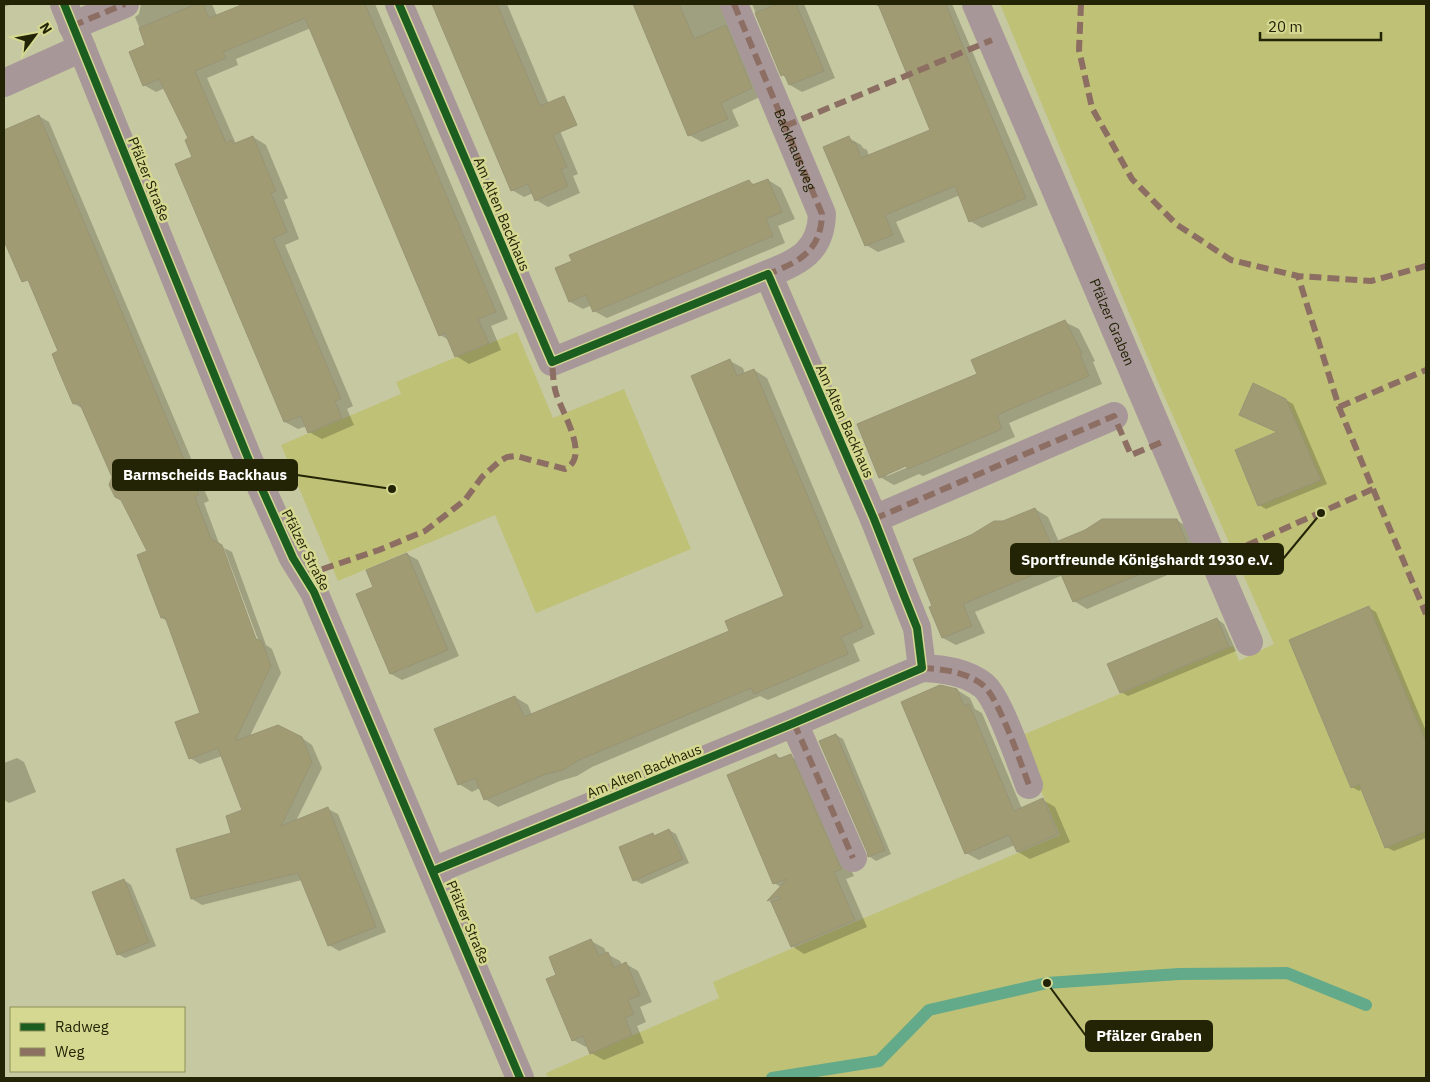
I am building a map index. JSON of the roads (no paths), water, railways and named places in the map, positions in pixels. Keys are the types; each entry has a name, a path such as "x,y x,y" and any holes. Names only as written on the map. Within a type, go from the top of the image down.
{"street":[{"path":"4,82 73,26 125,4"},
{"name":"Am Alten Backhaus","path":"399,4 552,362 768,274 874,519 916,628 922,668"},
{"name":"Backhausweg","path":"734,4 822,214 822,226 808,252 799,260 768,274"},
{"name":"Pfälzer Graben","path":"976,4 1249,642"},
{"name":"Pfälzer Straße","path":"73,26 248,458 293,558 314,592 520,1078"},
{"path":"874,519 1114,416"},
{"name":"Am Alten Backhaus","path":"432,870 794,723 922,668 946,669 967,676 985,687 994,700 1029,785"},
{"path":"794,723 853,858"}],"waterway":[{"name":"Pfälzer Graben","path":"772,1078 879,1061 929,1010 1047,983 1179,974 1287,973 1366,1005"}],"place":[{"name":"Barmscheids Backhaus","path":"392,489"},
{"name":"Sportfreunde Königshardt 1930 e.V.","path":"1321,513"},
{"name":"Pfälzer Graben","path":"1047,983"}]}
